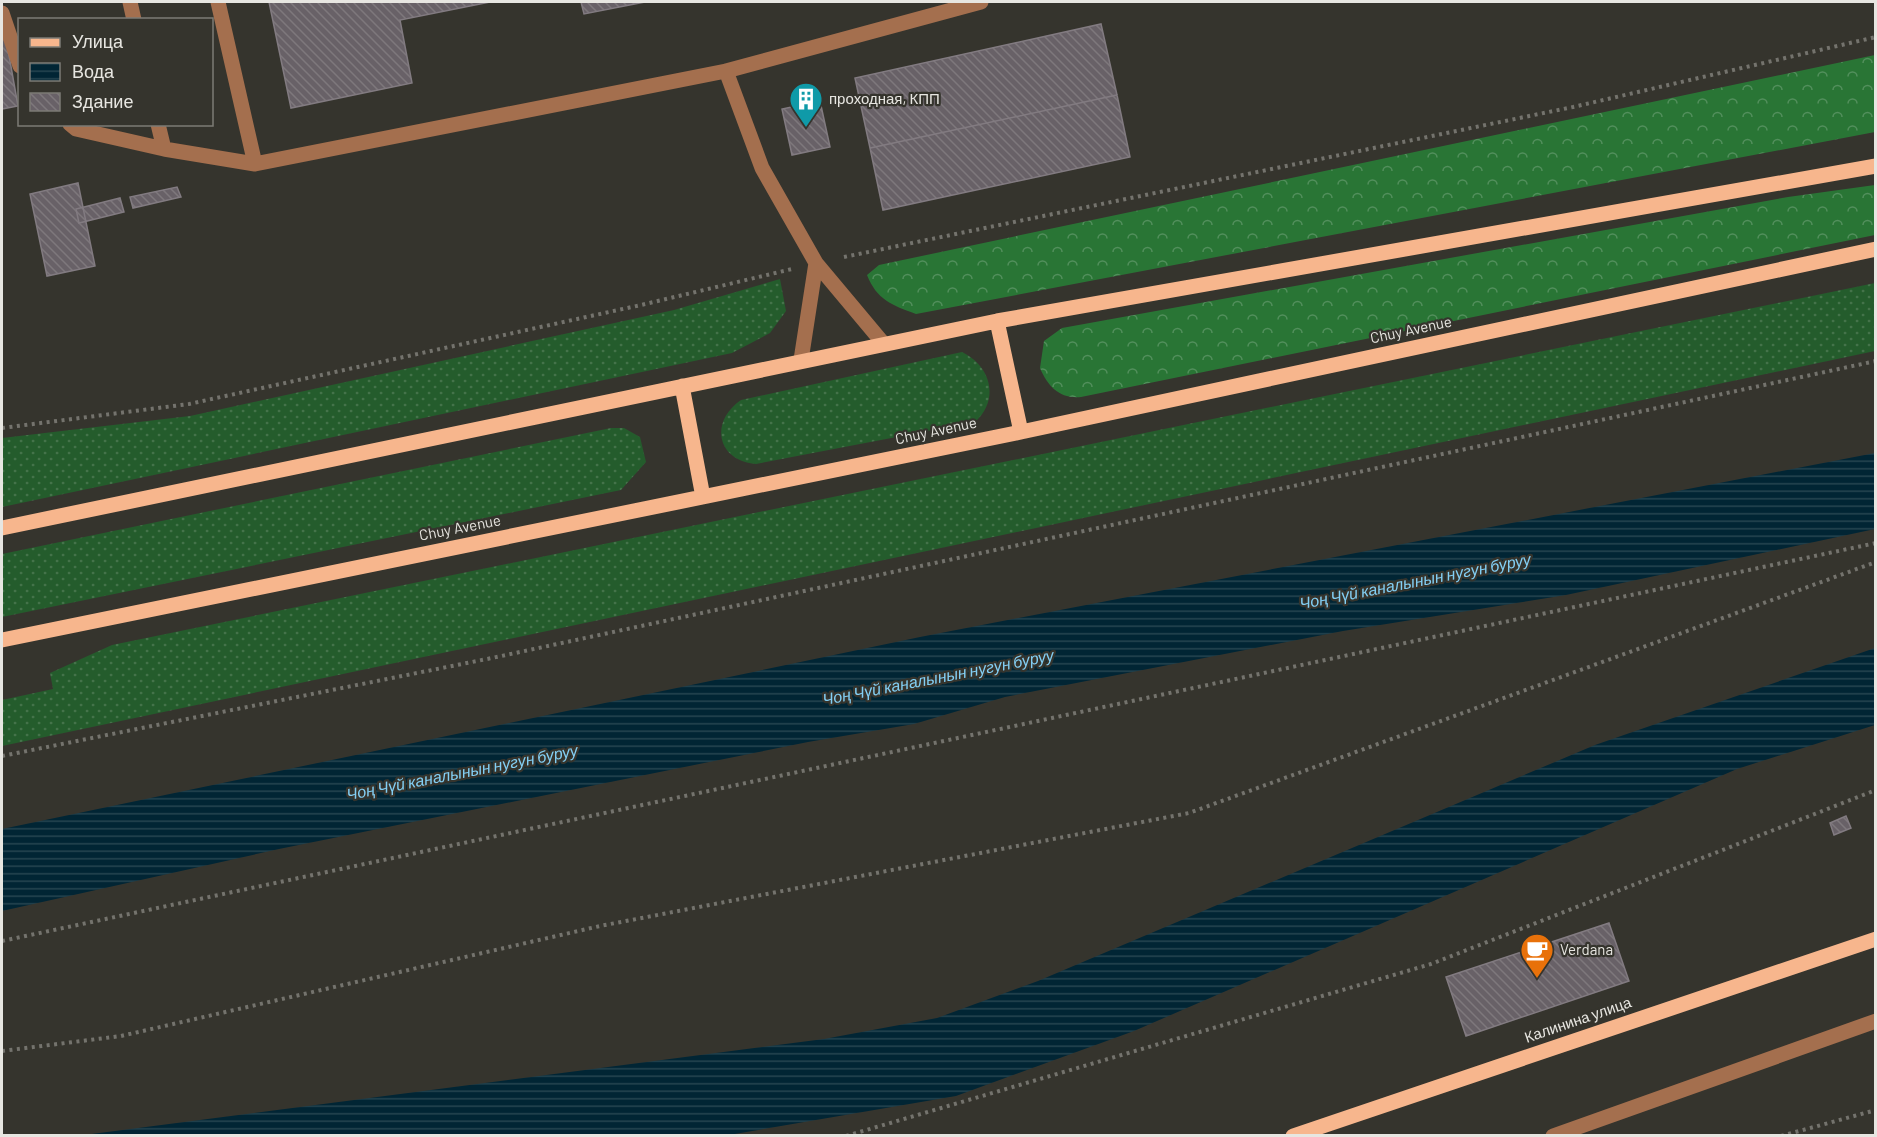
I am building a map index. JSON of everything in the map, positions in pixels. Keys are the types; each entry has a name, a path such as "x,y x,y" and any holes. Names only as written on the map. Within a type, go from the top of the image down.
{"main road":[{"path":"2,528 883,343 1875,166"},
{"name":"Chuy Avenue","path":"2,640 1022,432 1875,249"},
{"path":"997,321 1022,432"},
{"path":"682,386 703,497"},
{"name":"Калинина улица","path":"1301,1134 1875,939"}],"street":[{"path":"130,2 134,18"},
{"path":"218,2 255,164"},
{"path":"72,126 76,129 164,149 255,164 726,71 981,2"},
{"path":"2,13 18,60"},
{"path":"726,71 762,168 816,263 883,343"},
{"path":"158,126 164,149"},
{"path":"801,360 816,263"},
{"path":"1553,1136 1875,1021"}],"path":[{"path":"2,428 189,404 641,305 816,263 1573,107 1875,37"},
{"path":"2,756 504,656 1875,361"},
{"path":"2,941 1875,543"},
{"path":"2,1051 121,1035 600,926 1189,813 1875,562"},
{"path":"846,1136 1431,964 1875,790"},
{"path":"1781,1136 1875,1110"}],"green space":[{"path":"1875,55 1875,132 916,314 886,300 876,290 867,275 879,265"},
{"path":"1875,185 1875,235 1081,397 1061,394 1051,386 1040,368 1044,341 1062,328 1788,197"},
{"path":"780,279 786,311 770,333 732,353 2,507 2,438 190,416 674,310"},
{"path":"1875,283 1875,351 2,746 2,700 53,689 50,673 112,645"},
{"path":"962,352 980,366 989,384 988,403 975,422 756,464 733,456 722,439 721,429 724,419 741,400"},
{"path":"611,428 624,428 640,437 646,462 621,490 2,617 2,554"}],"water":[{"name":"Чоң Чүй каналынын нугун буруу","path":"1875,453 1875,529 1566,595 1343,631 1005,697 914,724 808,742 279,849 2,911 2,829 920,637"},
{"path":"1875,648 1875,725 1737,769 1134,1031 956,1096 729,1135 84,1135 824,1039 937,1018 1038,981 1595,745"}],"building":[{"path":"269,2 490,2 400,20 412,83 291,108"},
{"path":"581,2 645,2 584,14"},
{"path":"2,16 18,106 2,109"},
{"path":"1101,24 1117,95 870,148 855,78"},
{"path":"1117,95 1130,157 883,210 870,148"},
{"name":"проходная, КПП","path":"820,101 830,147 792,155 782,109"},
{"path":"78,183 95,266 47,276 30,194"},
{"path":"177,187 181,197 133,208 130,197"},
{"path":"120,198 124,212 79,223 76,209"},
{"path":"1846,816 1851,828 1834,835 1830,823"},
{"name":"Verdana","path":"1609,923 1629,981 1466,1036 1446,977"}],"place":[{"name":"проходная, КПП","path":"806,128"},
{"name":"Verdana","path":"1537,979"}]}
